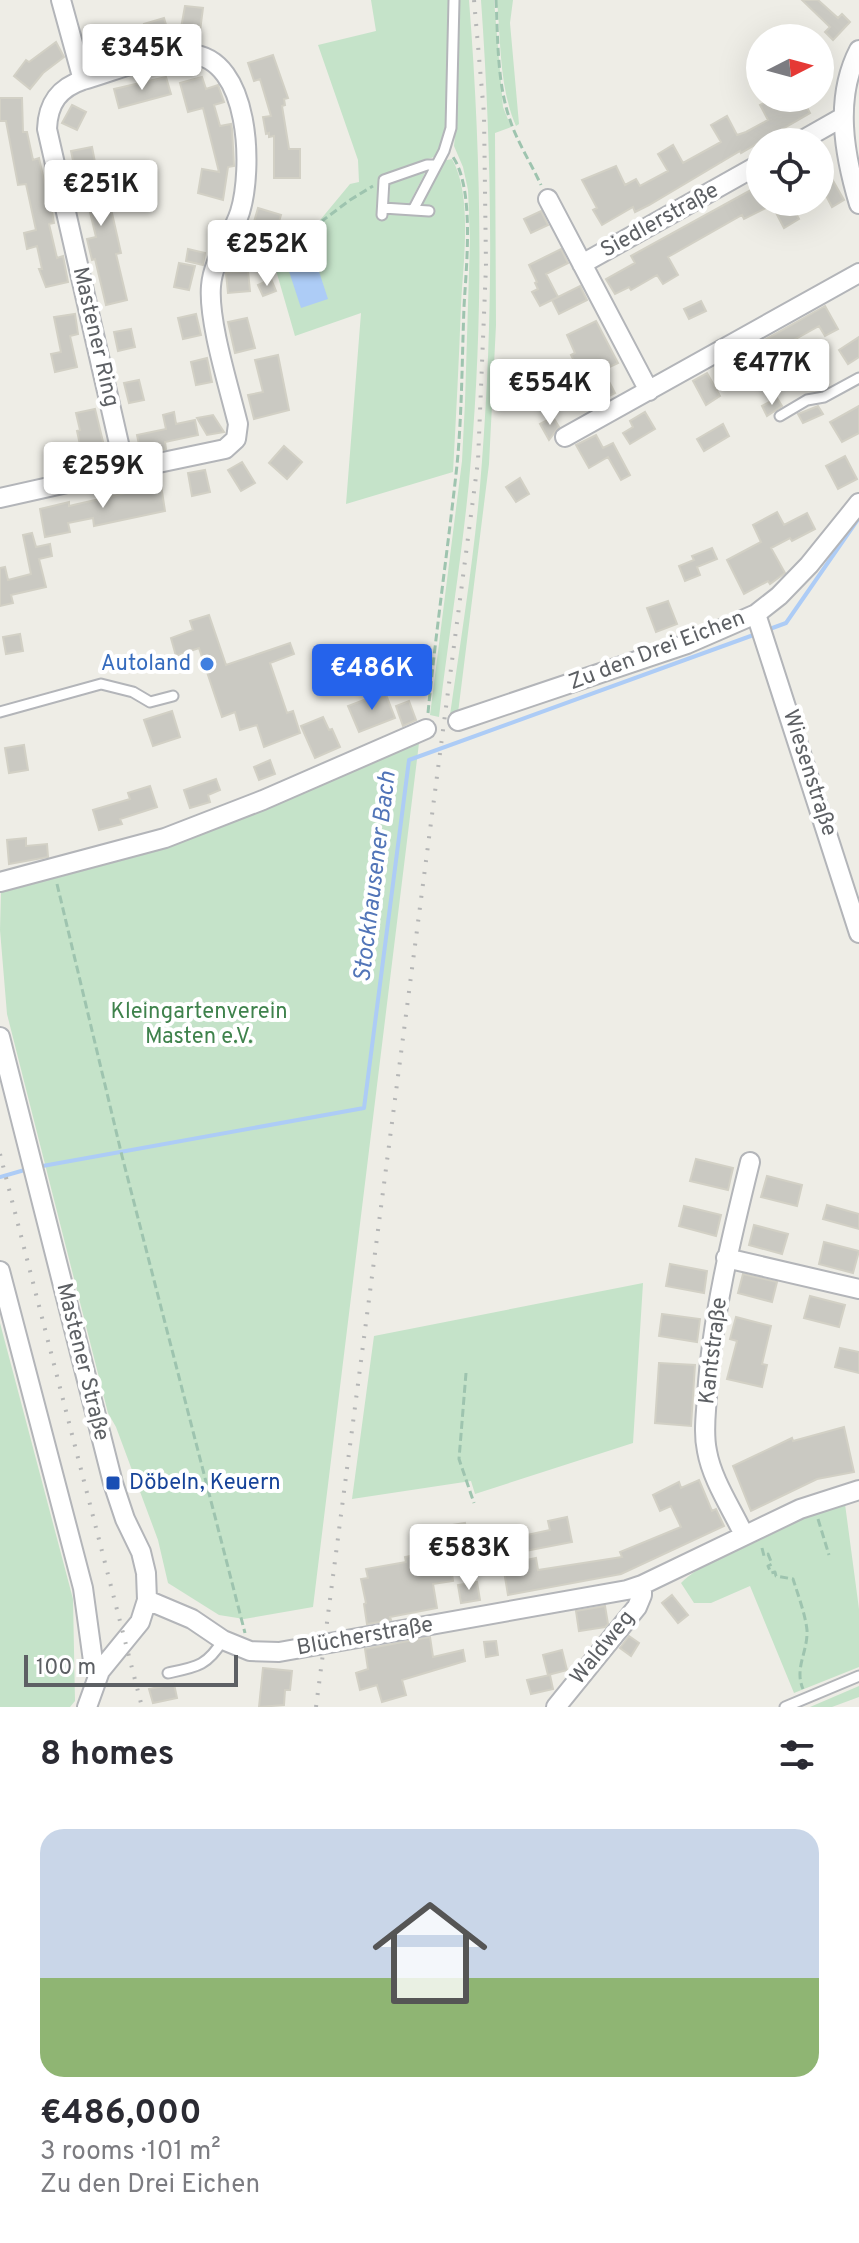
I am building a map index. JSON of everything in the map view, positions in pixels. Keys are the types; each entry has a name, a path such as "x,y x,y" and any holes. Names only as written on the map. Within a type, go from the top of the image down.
{"street":[{"path":"61,0 83,80"},
{"path":"859,50 848,80 843,117 848,160 859,204"},
{"name":"Mastener Ring","path":"0,498 225,449 236,439 238,424 211,304 211,283 240,212 246,186 247,136 232,88 221,70 206,58 193,54 173,54 71,84 55,98 48,112 47,129 125,470"},
{"path":"824,128 843,117"},
{"name":"Siedlerstraße","path":"548,199 582,264 746,172"},
{"path":"582,264 649,391"},
{"path":"565,437 859,273"},
{"name":"Zu den Drei Eichen","path":"458,721 687,644 760,625 779,596 809,565 859,503"},
{"name":"Wiesenstraße","path":"760,625 859,933"},
{"path":"0,882 165,838 263,800 426,729"},
{"name":"Mastener Straße","path":"0,1037 113,1483 125,1519 141,1552 147,1600"},
{"name":"Kantstraße","path":"744,1535 707,1453 705,1435 709,1375 726,1258 750,1162"},
{"path":"726,1258 859,1289"},
{"path":"0,1271 83,1588 93,1661 100,1671"},
{"name":"Blücherstraße","path":"147,1600 192,1619 223,1640 250,1651 279,1652 597,1596 642,1585 820,1501 859,1490"},
{"name":"Waldweg","path":"556,1707 637,1607 642,1585"},
{"path":"87,1707 100,1671 140,1622 147,1600"}],"lane":[{"path":"413,210 444,151 452,112 454,0"},
{"path":"429,211 382,211 384,180 436,165"},
{"path":"780,416 807,400 824,397 859,378"},
{"path":"0,712 101,684 133,692 150,702 173,696"},
{"path":"168,1673 195,1668 211,1659 223,1640"},
{"path":"785,1707 859,1676"}],"path":[{"path":"496,0 506,106 548,199"},
{"path":"426,729 457,462 467,238 465,189 460,167 452,155 444,151"},
{"path":"224,249 239,251 314,227 384,180"},
{"path":"53,869 122,1156 250,1651"},
{"path":"466,1373 459,1459 474,1503"},
{"path":"821,1531 829,1555"},
{"path":"762,1548 764,1556 768,1554 772,1564 768,1566 771,1573 793,1579 800,1602 807,1629 798,1672 806,1697"}],"green space":[{"path":"371,0 451,0 444,140 434,157 379,176 379,218 384,219 387,213 432,214 433,209 422,204 442,161 452,159 463,192 465,250 453,472 346,504 361,313 295,336 269,246 317,229 316,225 350,184 359,182 358,160 318,45 376,31"},
{"path":"458,0 469,0 473,57 478,172 478,344 468,491 439,717 430,715 462,461 470,240 468,190 454,146"},
{"path":"481,0 494,0 503,107 511,127 495,133 496,325 489,464 458,713 450,715 476,525 486,403 490,288 489,173"},
{"path":"497,0 513,0 510,23 519,124 516,126 506,96"},
{"path":"425,173 409,204 389,202 390,182"},
{"name":"Kleingartenverein Masten e.V.","path":"420,735 313,1607 244,1619 219,1615 168,1583 158,1540 108,1413 7,1014 0,930 1,892 169,841"},
{"path":"643,1283 633,1443 475,1494 471,1481 352,1499 374,1336"},
{"path":"0,1323 73,1599 75,1701 70,1707 0,1707"},
{"path":"845,1504 859,1609 859,1667 794,1693 750,1586 711,1603 694,1603 681,1583 696,1570 736,1547"},
{"path":"859,1686 859,1697 832,1707 810,1707"}],"water":[{"path":"312,250 328,299 301,308 285,259"}],"building":[{"path":"802,0 818,0 838,18 842,14 850,22 834,39 834,24 827,24"},
{"path":"185,6 203,8 200,31 181,28"},
{"path":"164,18 170,38 90,61 86,45"},
{"path":"56,42 64,57 43,73 30,89 14,76 26,60 29,62"},
{"path":"273,55 288,98 284,99 285,105 282,106 289,149 300,149 300,178 274,178 274,136 266,134 263,117 271,116 260,79 254,81 248,63"},
{"path":"166,77 171,94 119,108 114,89"},
{"path":"202,77 206,89 218,85 224,102 214,105 220,126 231,124 232,129 234,166 228,167 223,200 198,193 202,169 219,172 203,108 188,112 180,83"},
{"path":"0,98 22,98 23,132 27,132 33,160 39,158 54,223 49,224 57,258 63,256 68,282 46,287 39,269 42,269 37,246 27,249 24,233 36,230 26,184 18,185 6,121 0,121"},
{"path":"72,105 86,112 77,130 62,123"},
{"path":"764,112 810,113 784,128 753,128 768,120"},
{"path":"727,116 737,135 746,132 746,150 649,205 635,212 633,207 602,225 593,210 597,208 582,180 616,166 625,185 636,179 640,186 668,171 658,154 673,145 683,163 721,142 711,125"},
{"path":"92,147 101,193 107,191 121,253 116,254 127,300 106,305 87,239 96,237 82,179 77,180 71,151"},
{"path":"834,182 844,200 834,206"},
{"path":"746,193 746,216 750,216 744,219 742,215 668,257 678,275 663,284 657,275 631,290 629,287 615,294 606,279 635,263 631,256"},
{"path":"258,208 281,215 276,232 259,227 264,241 247,246"},
{"path":"541,211 548,225 531,233 524,219"},
{"path":"778,216 797,216 799,219 784,228"},
{"path":"188,249 205,253 203,265 186,261"},
{"path":"561,249 568,263 546,274 558,297 540,306 532,292 538,289 529,265"},
{"path":"179,263 195,266 189,290 174,287"},
{"path":"248,271 250,291 228,293 226,273"},
{"path":"271,279 276,291 263,296 258,285"},
{"path":"580,286 587,300 559,314 552,300"},
{"path":"701,301 706,311 689,319 684,309"},
{"path":"825,306 838,329 825,336 819,326 794,340 798,348 740,374 731,359"},
{"path":"75,314 78,334 70,336 77,367 55,372 51,354 61,352 54,317"},
{"path":"196,314 201,335 183,339 178,318"},
{"path":"247,318 255,348 235,353 228,322"},
{"path":"596,321 618,363 603,370 615,393 589,406 583,394 589,391 571,355 575,353 567,335"},
{"path":"131,329 135,347 118,351 114,332"},
{"path":"859,337 859,357 848,364 839,350"},
{"path":"278,355 289,410 254,419 248,395 263,392 255,360"},
{"path":"207,358 212,382 196,385 191,362"},
{"path":"707,373 720,396 706,405 693,381"},
{"path":"139,380 144,400 129,403 124,383"},
{"path":"777,398 782,406 767,416 762,406"},
{"path":"818,406 823,414 803,423 798,414"},
{"path":"859,406 859,433 842,442 830,422"},
{"path":"95,409 107,458 84,463 76,413"},
{"path":"174,412 176,424 195,420 198,435 165,442 166,449 141,454 137,435 166,429 163,415"},
{"path":"645,412 655,429 630,444 623,433 633,427 630,421"},
{"path":"213,415 224,432 207,435 197,418"},
{"path":"553,417 559,427 549,440 540,424"},
{"path":"723,424 729,436 704,451 697,439"},
{"path":"596,435 603,448 613,443 630,475 621,480 608,457 589,468 576,445"},
{"path":"284,446 302,462 287,479 269,463"},
{"path":"845,456 857,479 838,489 826,466"},
{"path":"242,462 255,483 241,491 228,470"},
{"path":"205,470 210,492 192,496 188,473"},
{"path":"520,478 529,494 516,502 506,487"},
{"path":"161,485 165,511 94,526 93,518 68,523 70,532 45,537 40,509 69,502 69,506"},
{"path":"777,512 784,525 807,513 815,529 771,548 785,573 770,584 768,581 744,594 727,560 761,542 753,525"},
{"path":"32,533 36,547 50,544 52,556 39,559 46,587 11,595 13,603 0,606 0,568 5,567 8,580 31,574 23,535"},
{"path":"712,548 717,559 697,567 700,575 685,581 679,566 694,560 692,556"},
{"path":"668,601 677,624 656,632 647,608"},
{"path":"209,615 226,665 290,643 294,654 270,663 287,713 293,711 300,733 264,747 257,725 240,730 235,712 222,717 199,648 176,656 171,638 193,630 190,621"},
{"path":"20,634 23,651 6,654 3,637"},
{"path":"385,692 395,718 359,732 348,706"},
{"path":"409,701 416,720 403,726 396,706"},
{"path":"172,711 180,737 153,746 144,720"},
{"path":"323,717 340,747 315,758 301,726"},
{"path":"24,745 28,770 9,773 5,748"},
{"path":"270,760 275,774 259,780 254,767"},
{"path":"216,779 220,790 208,795 210,802 190,808 184,790"},
{"path":"150,786 157,807 120,819 122,824 99,830 93,810 130,799 128,793"},
{"path":"26,838 26,846 47,844 48,857 9,864 7,840"},
{"path":"696,1159 733,1168 728,1190 690,1181"},
{"path":"767,1176 802,1185 797,1206 761,1197"},
{"path":"827,1205 859,1214 859,1229 823,1219"},
{"path":"684,1206 721,1215 716,1236 679,1226"},
{"path":"754,1225 788,1234 782,1254 749,1245"},
{"path":"824,1242 859,1251 853,1273 819,1264"},
{"path":"670,1264 707,1271 704,1293 666,1286"},
{"path":"743,1274 777,1282 772,1302 738,1293"},
{"path":"810,1296 845,1305 839,1327 804,1318"},
{"path":"662,1314 700,1319 697,1342 659,1336"},
{"path":"736,1317 771,1326 762,1364 767,1365 762,1387 727,1379 737,1341 730,1339"},
{"path":"840,1348 859,1352 859,1373 835,1367"},
{"path":"659,1363 695,1365 691,1426 655,1423"},
{"path":"844,1427 854,1472 817,1479 751,1511 733,1466 792,1438 793,1441"},
{"path":"699,1480 712,1511 716,1509 724,1526 621,1574 508,1595 503,1565 536,1558 538,1570 622,1557 620,1552 681,1527 671,1506 660,1511 653,1495 679,1482 681,1488"},
{"path":"567,1517 572,1542 525,1551 522,1536 550,1530 548,1521"},
{"path":"465,1523 468,1539 443,1543 440,1527"},
{"path":"501,1538 505,1561 494,1563 490,1540"},
{"path":"427,1553 430,1570 451,1567 453,1581 433,1584 437,1608 367,1624 361,1579 368,1578 366,1569 406,1562 405,1557"},
{"path":"477,1582 480,1600 461,1603 458,1585"},
{"path":"672,1595 688,1615 678,1623 662,1603"},
{"path":"605,1606 608,1624 605,1627 579,1631 576,1611"},
{"path":"629,1636 639,1643 631,1656 620,1648"},
{"path":"430,1637 433,1657 463,1650 465,1661 402,1680 406,1695 382,1702 377,1685 360,1690 356,1673 368,1669 365,1649"},
{"path":"496,1641 498,1655 486,1657 484,1642"},
{"path":"562,1650 567,1670 548,1675 543,1655"},
{"path":"263,1668 292,1671 290,1690 285,1690 284,1705 259,1707"},
{"path":"550,1675 553,1689 531,1694 527,1680"},
{"path":"174,1684 177,1698 153,1703 149,1689"}],"waterway":[{"name":"Stockhausener Bach","path":"767,630 786,623 859,518"},
{"name":"Stockhausener Bach","path":"37,1167 364,1108 409,760 759,633"},
{"name":"Stockhausener Bach","path":"0,1177 28,1169"}],"railway":[{"path":"316,1707 478,461 486,266 484,114 474,0"},
{"path":"0,1154 142,1707"}],"place":[{"name":"Autoland","path":"207,664"},
{"name":"Döbeln, Keuern","path":"113,1483"}]}
